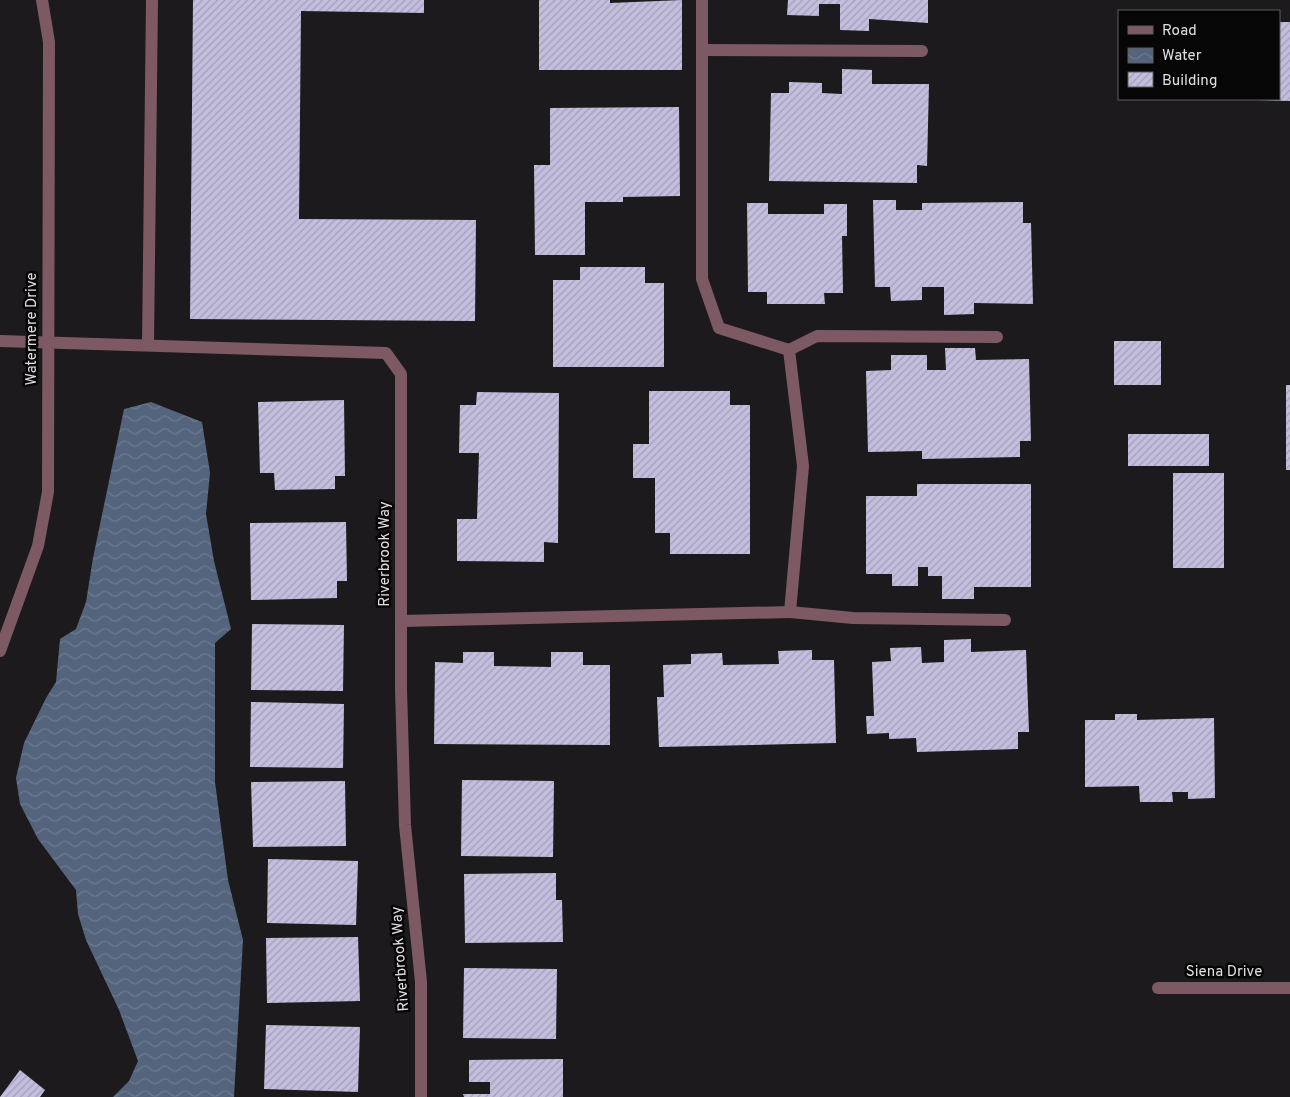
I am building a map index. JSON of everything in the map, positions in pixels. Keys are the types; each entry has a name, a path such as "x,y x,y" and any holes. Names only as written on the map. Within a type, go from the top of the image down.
{"street":[{"name":"Watermere Drive","path":"0,651 6,619 38,546 48,492 49,42 42,0"},
{"path":"148,344 152,0"},
{"path":"702,0 702,279 719,328 789,350 816,336 997,337"},
{"path":"702,50 922,51"},
{"name":"Riverbrook Way","path":"0,341 148,344 386,353 401,374 401,621 405,826 421,982 421,1097"},
{"path":"789,350 803,466 790,612"},
{"path":"401,621 790,612 852,618 1005,620"},
{"name":"Siena Drive","path":"1158,988 1290,988"}],"water":[{"path":"151,402 202,422 210,473 206,514 214,561 231,629 215,643 215,782 228,880 243,940 234,1097 113,1097 129,1081 138,1061 119,1010 86,940 78,914 76,890 38,839 20,804 16,778 24,743 56,682 60,639 76,629 86,602 93,558 124,409"}],"building":[{"path":"193,0 424,0 424,13 301,11 299,219 476,220 475,321 190,319"},
{"path":"539,0 610,0 610,3 682,0 682,70 539,70"},
{"path":"788,0 928,0 928,23 869,19 869,31 840,30 840,4 819,4 819,16 787,15"},
{"path":"1280,22 1290,22 1290,101 1258,100 1280,100"},
{"path":"842,69 872,70 872,84 929,84 927,166 917,165 917,183 769,181 771,93 789,93 789,82 822,83 822,93 842,94"},
{"path":"679,107 680,196 623,197 623,202 585,202 585,255 535,255 534,165 550,165 550,108"},
{"path":"873,200 896,200 896,210 922,210 922,203 1023,202 1023,223 1031,223 1033,304 974,303 974,314 944,315 944,287 922,287 922,300 891,301 890,287 875,287"},
{"path":"747,203 768,203 768,214 824,214 824,204 847,204 847,236 842,236 843,293 824,293 825,304 767,304 767,292 748,292"},
{"path":"580,267 645,267 645,283 664,283 664,367 553,367 553,280 580,280"},
{"path":"1114,341 1161,341 1161,385 1114,385"},
{"path":"945,348 975,348 976,360 1029,359 1031,441 1020,441 1020,457 922,459 922,451 868,452 866,371 891,370 891,355 927,355 927,370 946,370"},
{"path":"1286,385 1290,385 1290,470 1286,470"},
{"path":"649,391 730,391 730,405 750,405 750,554 670,554 670,533 655,533 655,478 633,478 633,444 649,444"},
{"path":"477,392 559,393 558,543 544,542 544,562 457,561 457,519 477,519 479,453 459,453 460,405 476,405"},
{"path":"344,400 345,476 335,476 335,489 275,490 274,473 260,473 258,402"},
{"path":"1128,434 1209,434 1209,466 1128,466"},
{"path":"1173,473 1224,473 1224,568 1173,568"},
{"path":"917,484 1031,484 1031,587 974,587 974,599 942,599 942,576 928,576 928,567 918,567 918,586 892,586 892,574 866,574 866,496 917,496"},
{"path":"346,522 347,581 337,581 337,598 251,600 250,523"},
{"path":"252,624 344,625 343,691 251,690"},
{"path":"971,639 971,652 1026,650 1029,732 1018,732 1018,749 917,752 916,738 889,739 889,733 867,734 866,716 874,716 872,662 891,661 890,648 921,647 922,663 944,662 944,640"},
{"path":"812,650 812,660 834,660 836,743 659,747 657,697 664,697 663,665 691,664 691,654 722,653 723,665 779,664 778,651"},
{"path":"463,652 494,652 494,666 551,667 551,652 583,652 583,665 610,665 610,745 434,744 435,662 463,663"},
{"path":"251,702 344,704 343,768 250,767"},
{"path":"1115,714 1137,714 1137,720 1214,718 1215,798 1188,799 1188,792 1172,792 1173,802 1140,802 1139,786 1085,787 1085,720 1115,720"},
{"path":"462,780 554,781 553,857 461,856"},
{"path":"345,781 346,846 253,847 251,782"},
{"path":"268,859 358,861 356,925 267,923"},
{"path":"556,873 556,900 562,900 563,942 465,943 464,874"},
{"path":"358,937 360,1001 267,1003 266,938"},
{"path":"464,968 557,969 556,1039 463,1038"},
{"path":"266,1025 360,1027 358,1092 264,1089"},
{"path":"563,1059 563,1097 464,1097 463,1094 490,1094 490,1082 469,1082 469,1060"},
{"path":"20,1070 45,1090 40,1097 0,1097"}]}
